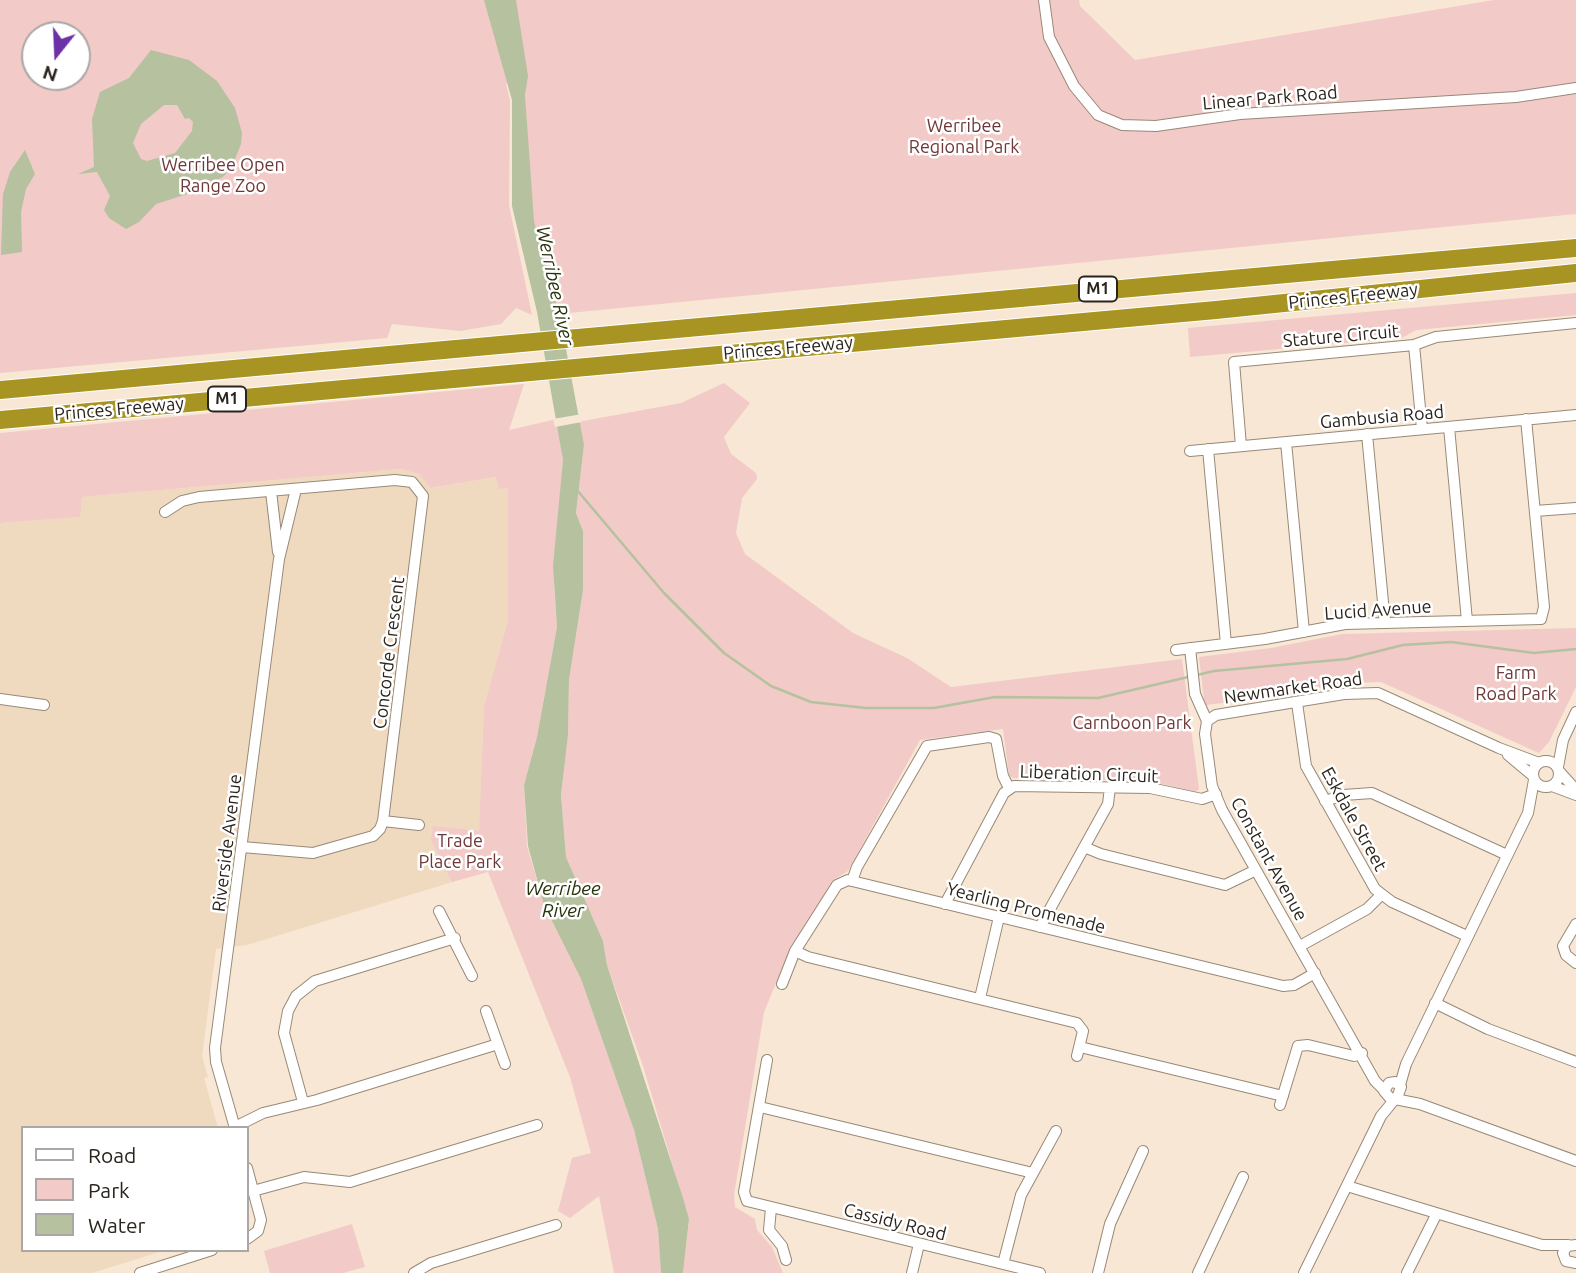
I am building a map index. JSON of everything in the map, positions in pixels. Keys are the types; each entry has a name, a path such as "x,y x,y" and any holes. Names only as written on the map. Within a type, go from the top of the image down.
{"highway":[{"name":"Princes Freeway","path":"0,390 1576,248"},
{"name":"Princes Freeway","path":"0,420 1576,273"}],"street":[{"name":"Linear Park Road","path":"1044,0 1049,37 1074,86 1098,115 1122,125 1156,126 1265,112 1516,97 1576,88"},
{"name":"Stature Circuit","path":"1241,446 1234,362 1414,345 1436,337 1576,323"},
{"path":"1414,345 1422,429"},
{"name":"Gambusia Road","path":"1190,451 1576,415"},
{"path":"1526,419 1535,511 1576,508"},
{"path":"1449,427 1467,621"},
{"path":"1367,435 1385,623"},
{"path":"1286,442 1304,632"},
{"path":"1208,449 1226,644"},
{"name":"Concorde Crescent","path":"165,512 182,501 199,497 403,481 412,482 423,496 383,821"},
{"name":"Riverside Avenue","path":"234,1124 216,1062 215,1048 279,559 296,489"},
{"name":"Riverside Avenue","path":"271,491 279,559"},
{"name":"Lucid Avenue","path":"1176,650 1345,624 1541,619 1544,607 1535,511"},
{"name":"Constant Avenue","path":"1189,648 1198,706 1207,722 1205,734 1216,794 1256,870 1370,1070 1393,1090 1420,1104 1576,1161"},
{"name":"Newmarket Road","path":"1207,722 1216,715 1344,694 1377,694 1499,748 1541,762"},
{"path":"0,699 44,705"},
{"name":"Eskdale Street","path":"1297,703 1306,765 1381,895 1467,936"},
{"path":"1304,1273 1528,813 1559,778 1563,740 1576,712"},
{"path":"782,984 796,951 837,885 843,881 852,881 857,867 927,746 996,739 1003,776 1009,788"},
{"path":"1528,813 1534,778 1541,762 1563,740"},
{"name":"Newmarket Road","path":"1499,748 1534,778"},
{"path":"1541,762 1551,762 1576,792"},
{"path":"1534,778 1541,786 1576,792"},
{"path":"1040,927 1108,804 1110,787"},
{"name":"Liberation Circuit","path":"945,904 949,891 1009,788 1150,788 1196,799 1216,794"},
{"path":"1325,801 1344,794 1372,793 1507,855"},
{"path":"242,847 313,853 373,836 383,821 419,825"},
{"path":"1084,847 1101,854 1225,885 1256,870"},
{"name":"Yearling Promenade","path":"852,881 1283,986 1294,985 1315,973"},
{"path":"1300,946 1367,908 1381,895"},
{"path":"439,911 472,976"},
{"path":"980,998 999,917"},
{"path":"1576,925 1563,946 1566,955 1576,963"},
{"path":"303,1102 284,1033 288,1011 296,996 315,981 455,938"},
{"path":"796,951 808,957 980,998 1081,1026 1078,1051 1282,1100 1298,1046 1308,1045 1354,1056 1362,1053"},
{"path":"1435,1003 1488,1029 1576,1062"},
{"path":"486,1012 505,1064"},
{"path":"234,1124 263,1113 498,1044"},
{"path":"767,1060 760,1107 1033,1174"},
{"name":"Cassidy Road","path":"760,1107 744,1199 771,1208 1040,1273"},
{"path":"253,1191 304,1177 350,1182 537,1125"},
{"path":"1003,1264 1021,1195 1056,1132"},
{"path":"1098,1273 1110,1224 1143,1151"},
{"path":"248,1172 261,1220 258,1231 248,1238"},
{"path":"1198,1273 1243,1177"},
{"path":"1346,1186 1542,1245 1570,1261"},
{"path":"771,1208 769,1230 782,1247 786,1260"},
{"path":"1407,1273 1436,1215"},
{"path":"414,1273 431,1263 556,1225"},
{"path":"1542,1245 1573,1243"},
{"path":"1570,1261 1563,1251 1573,1243"},
{"path":"912,1273 919,1244"},
{"path":"140,1273 206,1252"},
{"path":"1560,1273 1570,1261"},
{"path":"1565,1273 1570,1261"}],"shaded area":[{"path":"400,469 419,474 432,488 497,477 499,488 508,488 508,620 484,706 479,838 488,871 247,945 216,949 202,1056 208,1077 204,1078 217,1126 21,1126 21,1252 160,1252 92,1273 0,1273 0,523 79,517 82,497"}],"green space":[{"path":"0,0 1079,0 1080,6 1135,60 1494,0 1576,0 1576,214 559,314 534,221 525,95 527,76 506,84 510,100 509,205 532,315 516,308 501,324 460,331 392,324 387,338 0,373"},
{"path":"1576,293 1576,315 1416,330 1402,338 1190,357 1188,328"},
{"name":"Carnboon Park","path":"724,383 750,403 724,437 731,454 756,473 757,479 742,498 736,533 745,554 853,633 907,658 951,687 1182,659 1199,789 1196,792 1150,781 1013,778 1009,775 1003,729 920,740 848,871 835,879 791,947 764,1012 734,1195 735,1207 755,1219 757,1230 772,1247 783,1273 683,1273 689,1220 643,1066 607,965 603,941 566,857 561,795 568,735 569,680 583,590 583,531 576,513 584,445 578,422 681,403"},
{"name":"Trade Place Park","path":"524,384 509,430 557,419 563,460 554,585 557,627 537,737 524,785 527,846 544,905 581,979 634,1130 658,1229 661,1273 614,1273 599,1196 570,1218 558,1211 572,1158 591,1153 570,1077 488,872 452,882 431,840 433,826 479,831 484,706 508,620 508,488 499,489 496,477 431,488 419,474 400,469 82,497 80,517 0,523 0,433"},
{"name":"Farm Road Park","path":"1576,628 1576,687 1549,742 1539,753 1381,682 1347,683 1279,696 1206,705 1204,699 1199,657 1271,648 1342,634"},
{"path":"352,1224 365,1267 343,1273 270,1273 264,1251"}],"water":[{"name":"Werribee River","path":"484,0 516,0 528,76 525,95 534,221 560,317 584,445 576,513 583,531 583,590 569,680 568,735 561,795 566,857 603,941 607,965 689,1219 683,1273 661,1273 658,1229 634,1130 581,979 544,905 528,846 524,785 537,737 557,627 553,566 563,460 537,312 512,206 512,100"},
{"path":"151,50 189,60 217,81 235,108 242,133 241,144 233,164 224,176 200,190 156,204 139,222 126,229 109,218 104,210 110,196 97,172 78,174 94,167 92,119 100,92 129,78","holes":["164,105 177,105 185,119 189,118 193,122 192,131 175,153 147,161 141,159 133,143 141,124"]},
{"path":"25,150 35,174 26,189 21,212 22,252 1,255 3,194 10,172"}],"pier":[{"path":"582,414 582,422 555,427 553,419"}],"waterway":[{"path":"577,490 664,593 724,653 771,686 811,702 866,708 934,708 995,697 1098,698 1214,671 1347,659 1403,645 1451,642 1534,653 1576,649"}],"park label":[{"name":"Werribee Regional Park","path":"964,136"},
{"name":"Werribee Open Range Zoo","path":"223,175"}]}
